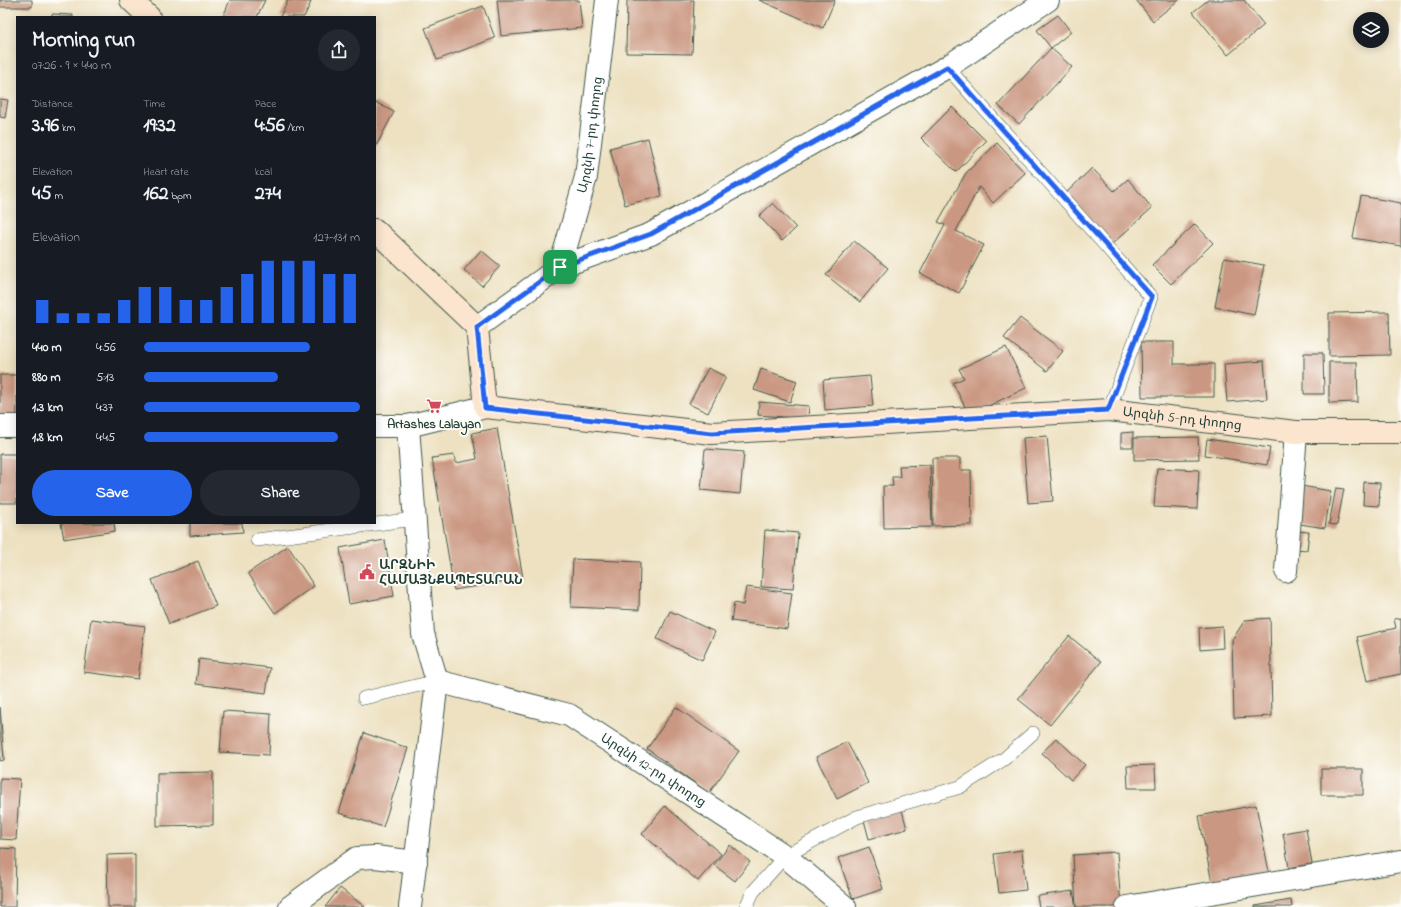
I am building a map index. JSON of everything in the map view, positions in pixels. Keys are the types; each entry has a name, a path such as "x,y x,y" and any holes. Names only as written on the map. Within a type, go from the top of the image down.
{"street":[{"path":"131,0 148,16"},
{"name":"Արզնի 7-րդ փողոց","path":"560,267 586,177 607,0"},
{"path":"477,327 560,267 651,234 947,67 1048,0"},
{"path":"376,231 477,327 485,408"},
{"name":"Արզնի 5-րդ փողոց","path":"376,426 408,426 485,408 712,433 1108,410 1296,432 1401,432"},
{"path":"0,426 16,426"},
{"path":"408,426 423,634 437,681 410,907"},
{"path":"1286,571 1296,432"},
{"name":"Արզնի 12-րդ փողոց","path":"437,681 569,715 785,856 845,907"},
{"path":"290,907 357,858 375,857 416,862"},
{"path":"1127,907 1401,861"}],"lane":[{"path":"947,67 1152,297 1108,410"},
{"path":"257,540 414,519"},
{"path":"364,698 437,681"},
{"path":"746,907 753,892 785,856 857,817 960,787 1004,760 1033,733"}],"building":[{"path":"0,0 32,0 32,7 0,7"},
{"path":"230,0 265,0 257,16 223,16"},
{"path":"288,0 311,2 304,16 280,16"},
{"path":"497,0 579,0 582,28 501,36"},
{"path":"627,0 694,0 692,54 626,53"},
{"path":"759,0 835,0 823,28"},
{"path":"1136,0 1179,0 1153,21"},
{"path":"1208,0 1244,0 1264,25 1228,55 1193,12"},
{"path":"483,6 495,38 437,60 425,28"},
{"path":"52,14 73,15 73,16 51,16"},
{"path":"1058,15 1071,32 1051,48 1037,30"},
{"path":"1051,48 1072,67 1019,124 998,105"},
{"path":"0,99 8,100 5,118 0,117"},
{"path":"376,103 394,112 376,146"},
{"path":"952,107 986,141 956,172 921,138"},
{"path":"648,138 662,196 625,205 610,148"},
{"path":"997,143 1025,173 993,203 979,187 956,231 984,245 959,293 920,273 945,225 938,222 966,173"},
{"path":"1092,168 1114,191 1128,179 1152,208 1112,244 1065,194"},
{"path":"1361,196 1401,203 1401,246 1353,238"},
{"path":"773,203 796,228 782,241 759,216"},
{"path":"1195,224 1213,243 1171,284 1152,265"},
{"path":"854,241 888,268 860,302 826,275"},
{"path":"481,250 500,266 482,286 464,270"},
{"path":"1224,258 1264,265 1254,315 1215,307"},
{"path":"1389,312 1390,355 1329,356 1329,313"},
{"path":"1020,318 1063,351 1047,371 1004,338"},
{"path":"1141,342 1174,342 1174,364 1214,364 1214,397 1142,397"},
{"path":"1006,347 1026,388 969,415 953,383 964,378 959,369"},
{"path":"1304,353 1323,353 1324,394 1304,394"},
{"path":"1264,361 1267,399 1227,402 1224,364"},
{"path":"1329,362 1357,362 1358,402 1329,403"},
{"path":"708,368 726,377 708,413 689,404"},
{"path":"761,369 797,381 790,402 754,390"},
{"path":"0,375 16,375 16,415 0,415"},
{"path":"870,376 873,406 825,410 823,380"},
{"path":"759,402 809,406 808,419 758,415"},
{"path":"497,428 523,578 454,590 432,458 454,455 456,463 477,459 472,433"},
{"path":"1133,432 1133,447 1121,447 1121,433"},
{"path":"1047,436 1053,501 1028,503 1023,438"},
{"path":"1198,437 1199,459 1134,460 1134,438"},
{"path":"1207,439 1270,448 1267,465 1205,455"},
{"path":"705,449 744,452 740,494 701,490"},
{"path":"0,454 16,454 16,503 0,503"},
{"path":"932,458 960,458 960,470 971,470 972,525 933,526"},
{"path":"930,465 932,527 884,528 883,486 893,486 892,477 900,477 899,466"},
{"path":"1157,468 1199,470 1197,509 1154,507"},
{"path":"1364,482 1380,483 1379,506 1363,505"},
{"path":"1301,486 1331,491 1325,528 1294,523"},
{"path":"1336,488 1344,489 1337,525 1329,524"},
{"path":"61,524 114,524 115,531 64,539"},
{"path":"190,524 242,524 243,532 190,536"},
{"path":"765,530 798,533 793,589 761,587"},
{"path":"1297,531 1309,532 1307,550 1295,549"},
{"name":"ԱՐԶՆԻԻ ՀԱՄԱՅՆՔԱՊԵՏԱՐԱՆ","path":"385,540 394,596 349,604 340,548"},
{"path":"288,546 314,586 275,613 248,573"},
{"path":"573,559 640,562 639,610 571,607"},
{"path":"198,561 216,606 169,624 152,580"},
{"path":"746,587 792,593 787,629 731,621 734,603 743,605"},
{"path":"670,611 715,632 702,660 657,639"},
{"path":"1270,618 1272,716 1234,718 1232,640 1245,620"},
{"path":"1401,618 1401,674 1367,681 1357,637 1396,628 1394,619"},
{"path":"91,619 145,626 138,679 84,672"},
{"path":"1222,626 1223,648 1200,650 1199,628"},
{"path":"1069,636 1101,662 1050,725 1018,699"},
{"path":"199,659 270,668 266,693 196,684"},
{"path":"0,707 4,760 0,761"},
{"path":"676,707 739,751 709,793 647,749"},
{"path":"223,711 271,714 269,755 220,752"},
{"path":"364,733 408,748 383,827 339,813"},
{"path":"1056,738 1085,765 1071,780 1042,753"},
{"path":"847,742 868,783 837,799 816,757"},
{"path":"1155,765 1156,788 1128,788 1127,766"},
{"path":"1321,769 1363,769 1363,795 1321,795"},
{"path":"213,772 213,825 157,826 157,773"},
{"path":"0,778 20,779 16,840 0,839"},
{"path":"1256,805 1269,872 1212,883 1199,816"},
{"path":"665,806 721,854 698,881 642,834"},
{"path":"902,810 907,829 869,839 864,820"},
{"path":"1306,829 1312,864 1289,868 1283,833"},
{"path":"730,845 750,862 735,881 714,865"},
{"path":"869,847 883,889 853,899 838,858"},
{"path":"0,848 16,849 15,907 0,907"},
{"path":"1022,850 1026,890 999,893 994,854"},
{"path":"1117,852 1121,907 1076,907 1073,855"},
{"path":"135,854 135,907 108,907 107,855"},
{"path":"340,888 365,907 325,907"},
{"path":"1073,891 1076,907 1039,907 1037,896"},
{"path":"1291,900 1292,907 1255,907 1255,906"}],"place":[{"name":"Artashes Lalayan","path":"434,406"},
{"name":"ԱՐԶՆԻԻ ՀԱՄԱՅՆՔԱՊԵՏԱՐԱՆ","path":"367,572"}],"route":[{"path":"947,67 1152,297 1108,410 712,433 485,408 477,327 560,267 651,234 947,67"}]}
